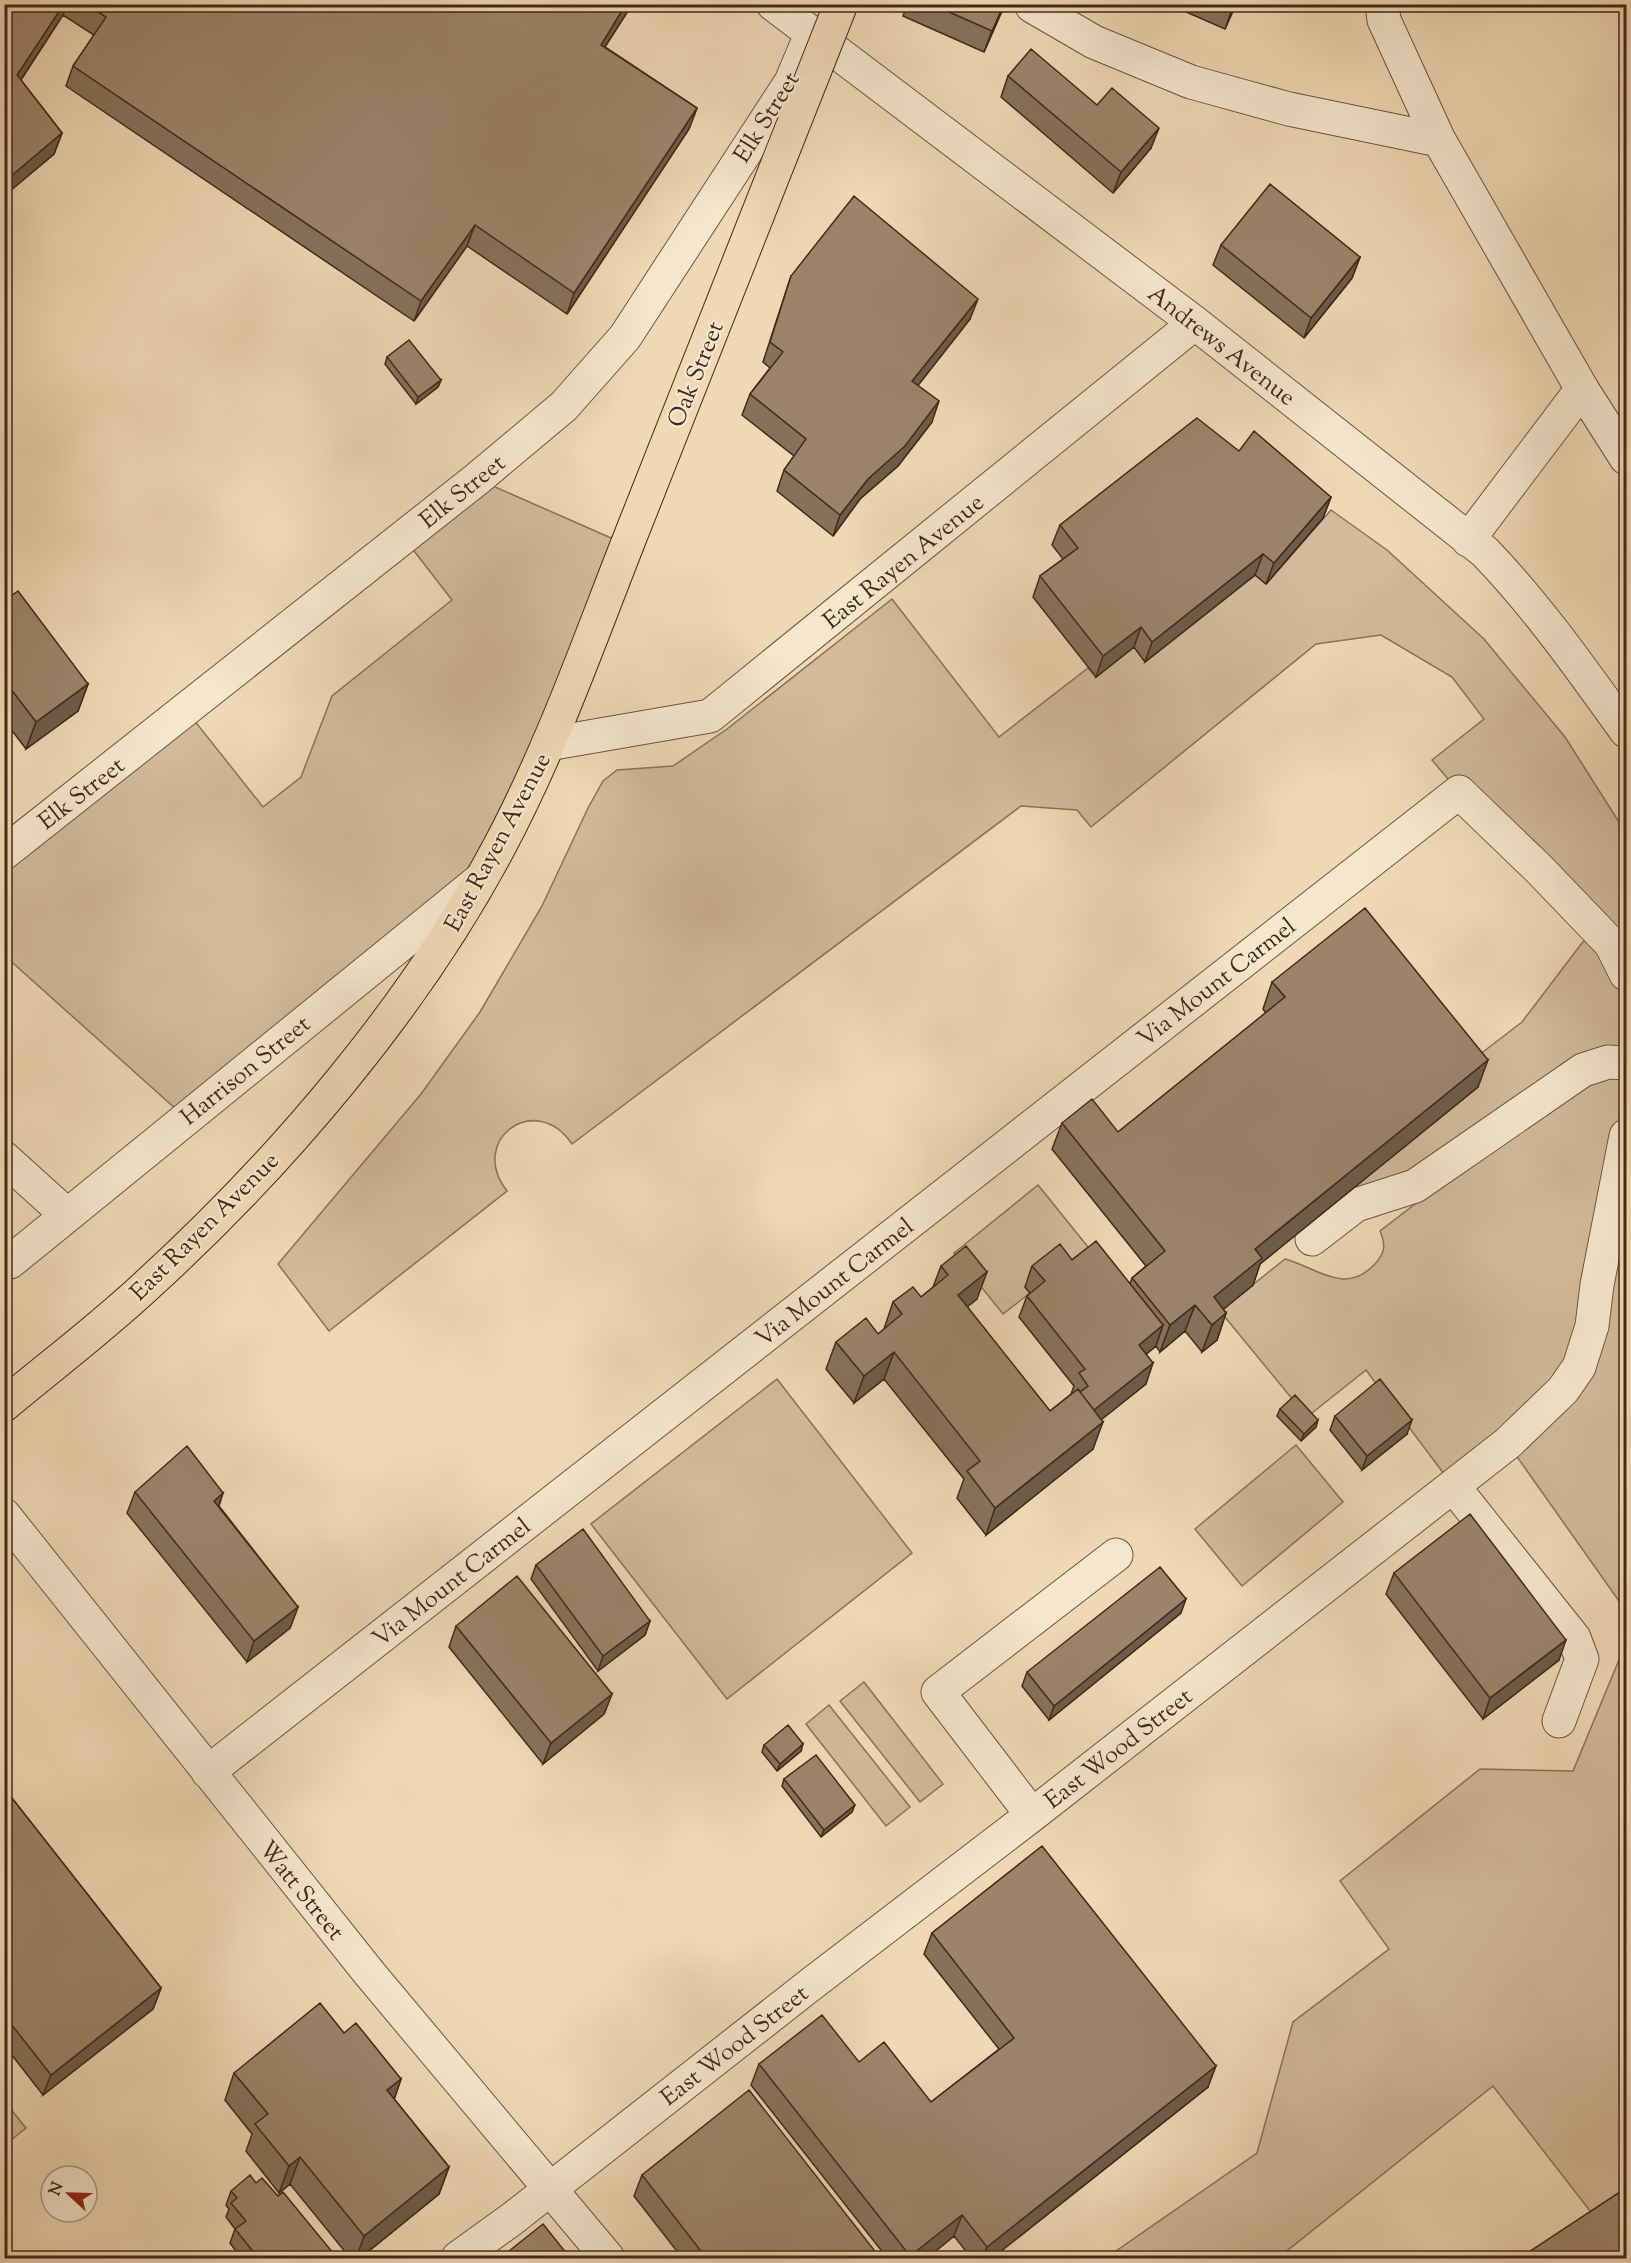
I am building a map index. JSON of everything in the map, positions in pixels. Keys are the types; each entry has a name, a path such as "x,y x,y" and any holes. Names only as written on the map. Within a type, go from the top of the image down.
{"main road":[{"name":"Oak Street","path":"548,744 841,4"},
{"name":"East Rayen Avenue","path":"4,1404 145,1287 238,1198 342,1079 419,979 481,879 499,848 548,744"}],"street":[{"name":"Andrews Avenue","path":"773,4 1195,324 1485,552 1524,595 1559,639 1626,731"},
{"path":"1033,4 1032,6 1094,42 1191,82 1289,109 1439,140"},
{"path":"1382,4 1384,20 1439,140 1582,389 1626,458"},
{"name":"Elk Street","path":"4,853 477,479 564,406 625,336 791,82 812,32"},
{"name":"East Rayen Avenue","path":"548,744 710,716 1195,324"},
{"path":"1468,540 1582,389"},
{"name":"Via Mount Carmel","path":"208,1772 1459,792 1539,869 1611,944 1626,974"},
{"name":"Harrison Street","path":"10,1262 481,879"},
{"path":"1312,1239 1356,1204 1415,1186 1583,1070 1608,1062 1626,1063"},
{"name":"East Wood Street","path":"458,2259 1508,1443 1563,1389 1579,1367 1592,1326 1597,1285 1626,1136"},
{"path":"4,1158 67,1215"},
{"path":"1453,1486 1574,1638 1582,1659 1559,1721"},
{"name":"Watt Street","path":"4,1515 370,1974 608,2259"},
{"path":"1032,1815 938,1692 1116,1555"}],"shaded area":[{"path":"477,479 627,545 499,848 186,1118 5,956 5,853 186,710 263,807 301,777 332,696 452,600 404,538"},
{"path":"1331,510 1387,550 1484,639 1565,737 1626,833 1626,1611 1508,1444 1453,1486 1366,1370 1307,1417 1220,1311 1285,1259 1342,1279 1353,1278 1364,1273 1375,1264 1384,1249 1380,1231 1428,1194 1348,1193 1462,1068 1522,1022 1596,928 1459,792 1432,760 1484,719 1452,677 1381,635 1316,644 1091,827 1077,810 1021,806 572,1144 557,1128 541,1121 525,1122 511,1128 500,1139 495,1155 497,1172 507,1191 329,1331 278,1264 421,1094 480,1012 542,906 603,781 617,770 673,766 727,729 892,599 999,737 1088,668 1096,677 1134,647 1145,662 1255,575 1266,584"},
{"path":"1038,1185 1088,1247 1057,1271 1025,1287 1030,1293 1003,1314 954,1253"},
{"path":"777,1379 912,1553 727,1699 591,1524"},
{"path":"1296,1445 1343,1502 1242,1586 1195,1529"},
{"path":"1626,1643 1626,2208 1601,2225 1493,2086 1278,2258 1106,2258 1257,2153 1293,2022 1389,1949 1340,1881 1480,1769 1573,1771"},
{"path":"864,1682 943,1784 920,1802 840,1701"},
{"path":"829,1705 910,1807 886,1826 806,1724"},
{"path":"4,2101 26,2128 5,2145 4,2145"}],"building":[{"path":"4,4 64,4 17,75 62,133 4,182"},
{"path":"86,4 626,4 601,45 697,108 574,293 475,225 421,301 73,66 106,17"},
{"path":"931,4 1004,4 992,31"},
{"path":"1223,4 1234,4 1232,9"},
{"path":"1031,49 1097,105 1112,88 1159,128 1121,172 1008,76"},
{"path":"1270,184 1360,257 1311,318 1221,245"},
{"path":"854,196 978,299 912,381 939,401 905,446 868,479 840,515 784,470 806,439 750,394 783,352 770,342 791,276"},
{"path":"409,340 441,380 418,397 387,357"},
{"path":"1197,418 1239,451 1254,431 1331,497 1274,563 1263,554 1152,642 1141,627 1103,656 1040,576 1078,548 1060,525"},
{"path":"18,591 88,684 36,722 4,680 4,601"},
{"path":"1365,908 1488,1060 1255,1249 1262,1258 1214,1297 1226,1313 1212,1325 1195,1305 1170,1325 1132,1278 1165,1251 1062,1123 1092,1099 1118,1132 1285,997 1272,982"},
{"path":"1096,1241 1163,1325 1139,1345 1153,1363 1094,1410 1080,1392 1088,1386 1079,1373 1085,1369 1027,1296 1045,1281 1032,1266 1060,1244 1072,1260"},
{"path":"966,1246 987,1272 958,1295 1050,1411 1078,1389 1103,1422 995,1508 967,1471 980,1461 894,1352 864,1376 836,1342 866,1318 878,1334 902,1314 893,1302 913,1287 921,1297 948,1275 941,1266"},
{"path":"1380,1379 1412,1420 1367,1456 1335,1416"},
{"path":"1295,1395 1318,1420 1304,1434 1280,1409"},
{"path":"187,1446 223,1493 214,1501 298,1607 254,1641 135,1492"},
{"path":"1470,1514 1566,1640 1490,1698 1394,1573"},
{"path":"583,1529 650,1621 603,1656 536,1565"},
{"path":"1160,1567 1186,1599 1054,1706 1027,1672"},
{"path":"517,1576 612,1694 551,1743 456,1626"},
{"path":"788,1725 803,1744 780,1764 764,1745"},
{"path":"816,1755 855,1805 824,1830 784,1779"},
{"path":"4,1788 161,1988 51,2075 4,2015"},
{"path":"1042,1846 1216,2066 987,2247 962,2215 910,2256 759,2064 822,2015 859,2062 884,2042 931,2102 1014,2038 932,1933"},
{"path":"320,2003 344,2033 356,2023 401,2079 387,2090 449,2167 364,2236 300,2157 289,2166 255,2124 268,2114 234,2073"},
{"path":"749,2090 881,2259 707,2259 642,2175"},
{"path":"250,2175 256,2183 262,2178 278,2196 283,2192 338,2259 259,2259 235,2229 246,2221 231,2203 237,2198 231,2191"},
{"path":"1626,2188 1626,2259 1518,2259"},
{"path":"543,2224 571,2259 499,2259"}]}
